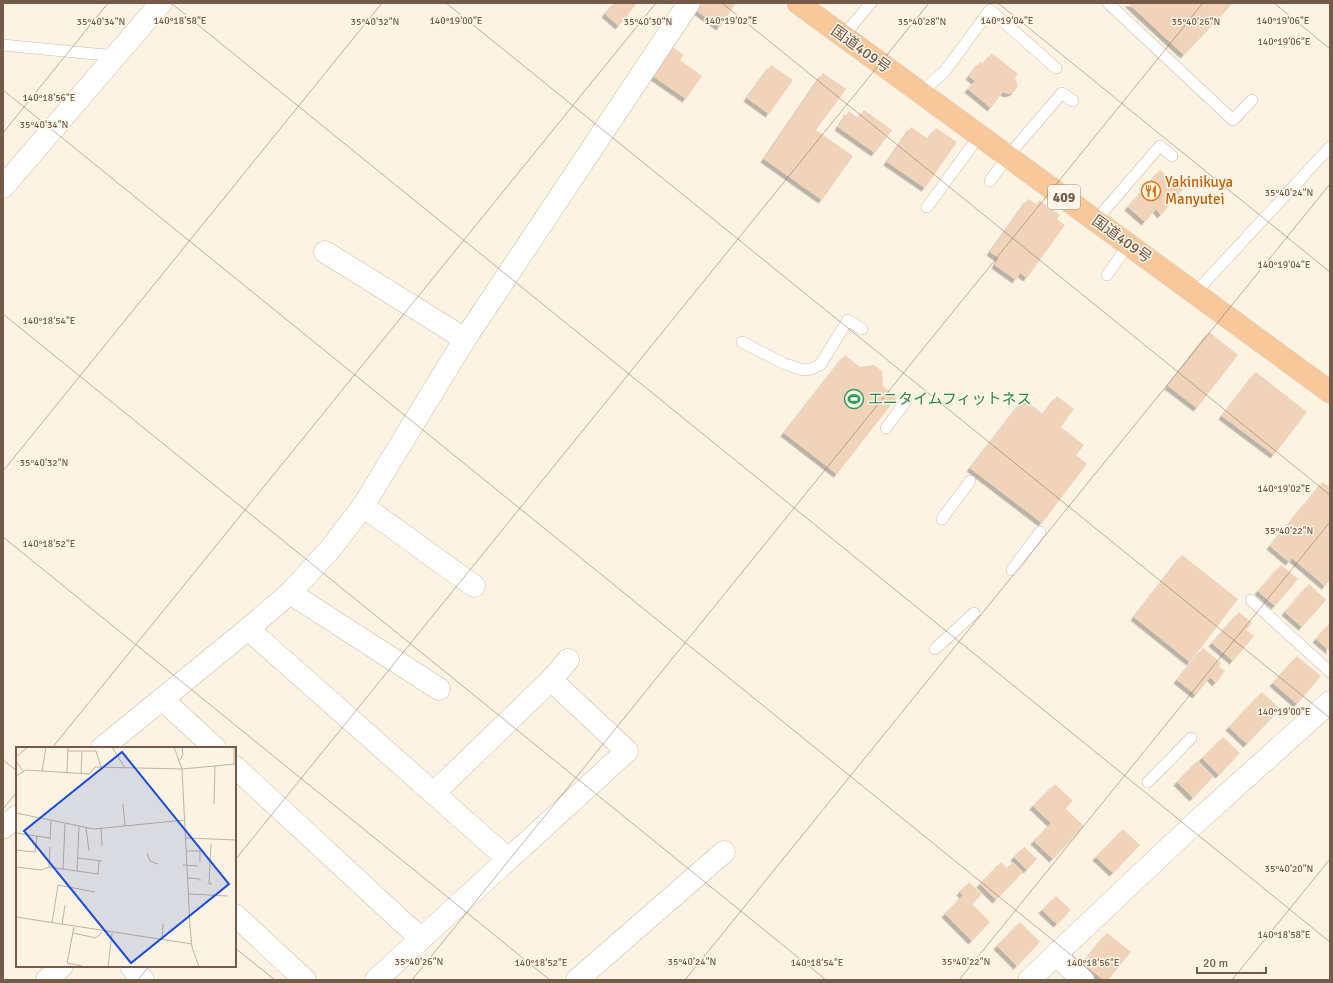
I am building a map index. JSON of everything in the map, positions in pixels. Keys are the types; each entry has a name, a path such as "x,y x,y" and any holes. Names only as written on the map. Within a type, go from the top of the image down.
{"highway":[{"name":"国道409号","path":"798,3 1330,392"}],"street":[{"path":"3,187 161,3"},
{"path":"103,747 290,593 332,547 363,506 465,339 688,3"},
{"path":"325,252 465,339"},
{"path":"363,506 474,586"},
{"path":"290,593 439,689"},
{"path":"248,629 508,859"},
{"path":"434,793 551,680 568,660"},
{"path":"376,980 627,751 551,680"},
{"path":"162,700 214,747"},
{"path":"1029,980 1193,825 1330,702"},
{"path":"236,768 422,939"},
{"path":"3,828 16,817"},
{"path":"577,980 724,852"},
{"path":"236,915 305,980"},
{"path":"1056,955 1083,980"},
{"path":"47,980 61,967"},
{"path":"132,967 143,980"}],"lane":[{"path":"843,36 871,3"},
{"path":"1108,3 1233,120 1252,100"},
{"path":"921,92 945,71 990,10 1056,68"},
{"path":"3,45 115,56"},
{"path":"990,181 1008,156 1062,93 1073,101"},
{"path":"927,207 980,135"},
{"path":"1096,220 1160,146 1172,156"},
{"path":"1195,293 1330,147"},
{"path":"1107,275 1129,244"},
{"path":"742,342 785,364 803,370 820,365 848,320 862,329"},
{"path":"886,428 906,401"},
{"path":"942,519 970,481"},
{"path":"1012,570 1040,532"},
{"path":"1251,600 1330,672"},
{"path":"935,649 974,614"},
{"path":"1148,782 1191,738"}],"building":[{"path":"614,3 637,3 619,26 605,14"},
{"path":"698,3 736,3 720,27 694,9"},
{"path":"1128,3 1233,3 1184,55"},
{"path":"670,45 684,55 680,60 702,76 686,99 650,74"},
{"path":"992,53 1018,74 1015,78 1017,88 1014,92 1008,94 1003,92 991,108 968,89 975,81 969,76 980,62 983,64"},
{"path":"771,65 793,80 769,114 747,98"},
{"path":"823,73 846,89 816,130 853,156 822,200 764,159"},
{"path":"864,110 892,130 875,153 838,127 849,111 858,118"},
{"path":"911,127 928,139 936,128 957,142 925,188 887,162"},
{"path":"1160,170 1183,189 1161,215 1156,209 1145,222 1128,207"},
{"path":"1028,199 1036,204 1039,200 1060,215 1057,219 1065,225 1027,278 1020,273 1016,280 995,265 999,258 990,252"},
{"path":"1209,332 1238,355 1197,408 1168,386"},
{"path":"845,355 860,367 874,365 882,371 883,386 897,397 837,474 784,433"},
{"path":"1256,372 1307,412 1274,455 1222,416"},
{"path":"1057,396 1074,409 1061,427 1084,445 1076,455 1087,464 1042,523 970,468 1024,399 1043,414"},
{"path":"1323,482 1330,488 1330,580 1325,586 1292,558 1289,562 1270,546"},
{"path":"1182,555 1238,599 1190,662 1134,617"},
{"path":"1281,565 1298,579 1275,606 1258,591"},
{"path":"1309,584 1326,600 1302,627 1285,612"},
{"path":"1239,612 1252,623 1246,630 1254,636 1233,661 1212,643"},
{"path":"1330,623 1330,651 1316,639"},
{"path":"1203,648 1221,663 1219,666 1225,671 1216,683 1210,677 1196,695 1177,680"},
{"path":"1297,656 1321,676 1297,704 1273,683"},
{"path":"1262,692 1280,709 1247,744 1229,727"},
{"path":"1223,737 1240,753 1219,775 1202,758"},
{"path":"1197,761 1213,777 1193,798 1177,782"},
{"path":"1055,784 1073,801 1065,808 1084,826 1053,859 1034,841 1051,823 1033,806"},
{"path":"1123,829 1140,845 1113,873 1096,857"},
{"path":"1024,847 1037,859 1027,870 1014,857"},
{"path":"1001,862 1007,868 1013,862 1023,872 996,900 980,884"},
{"path":"969,882 982,894 972,904 990,922 972,941 945,914 963,895 960,892"},
{"path":"1056,896 1071,910 1057,924 1042,910"},
{"path":"1020,922 1040,942 1017,966 997,946"},
{"path":"1107,933 1131,952 1108,980 1102,980 1082,964"}],"place":[{"name":"Yakinikuya Manyutei","path":"1151,191"},
{"name":"エニタイムフィットネス","path":"854,399"}]}
